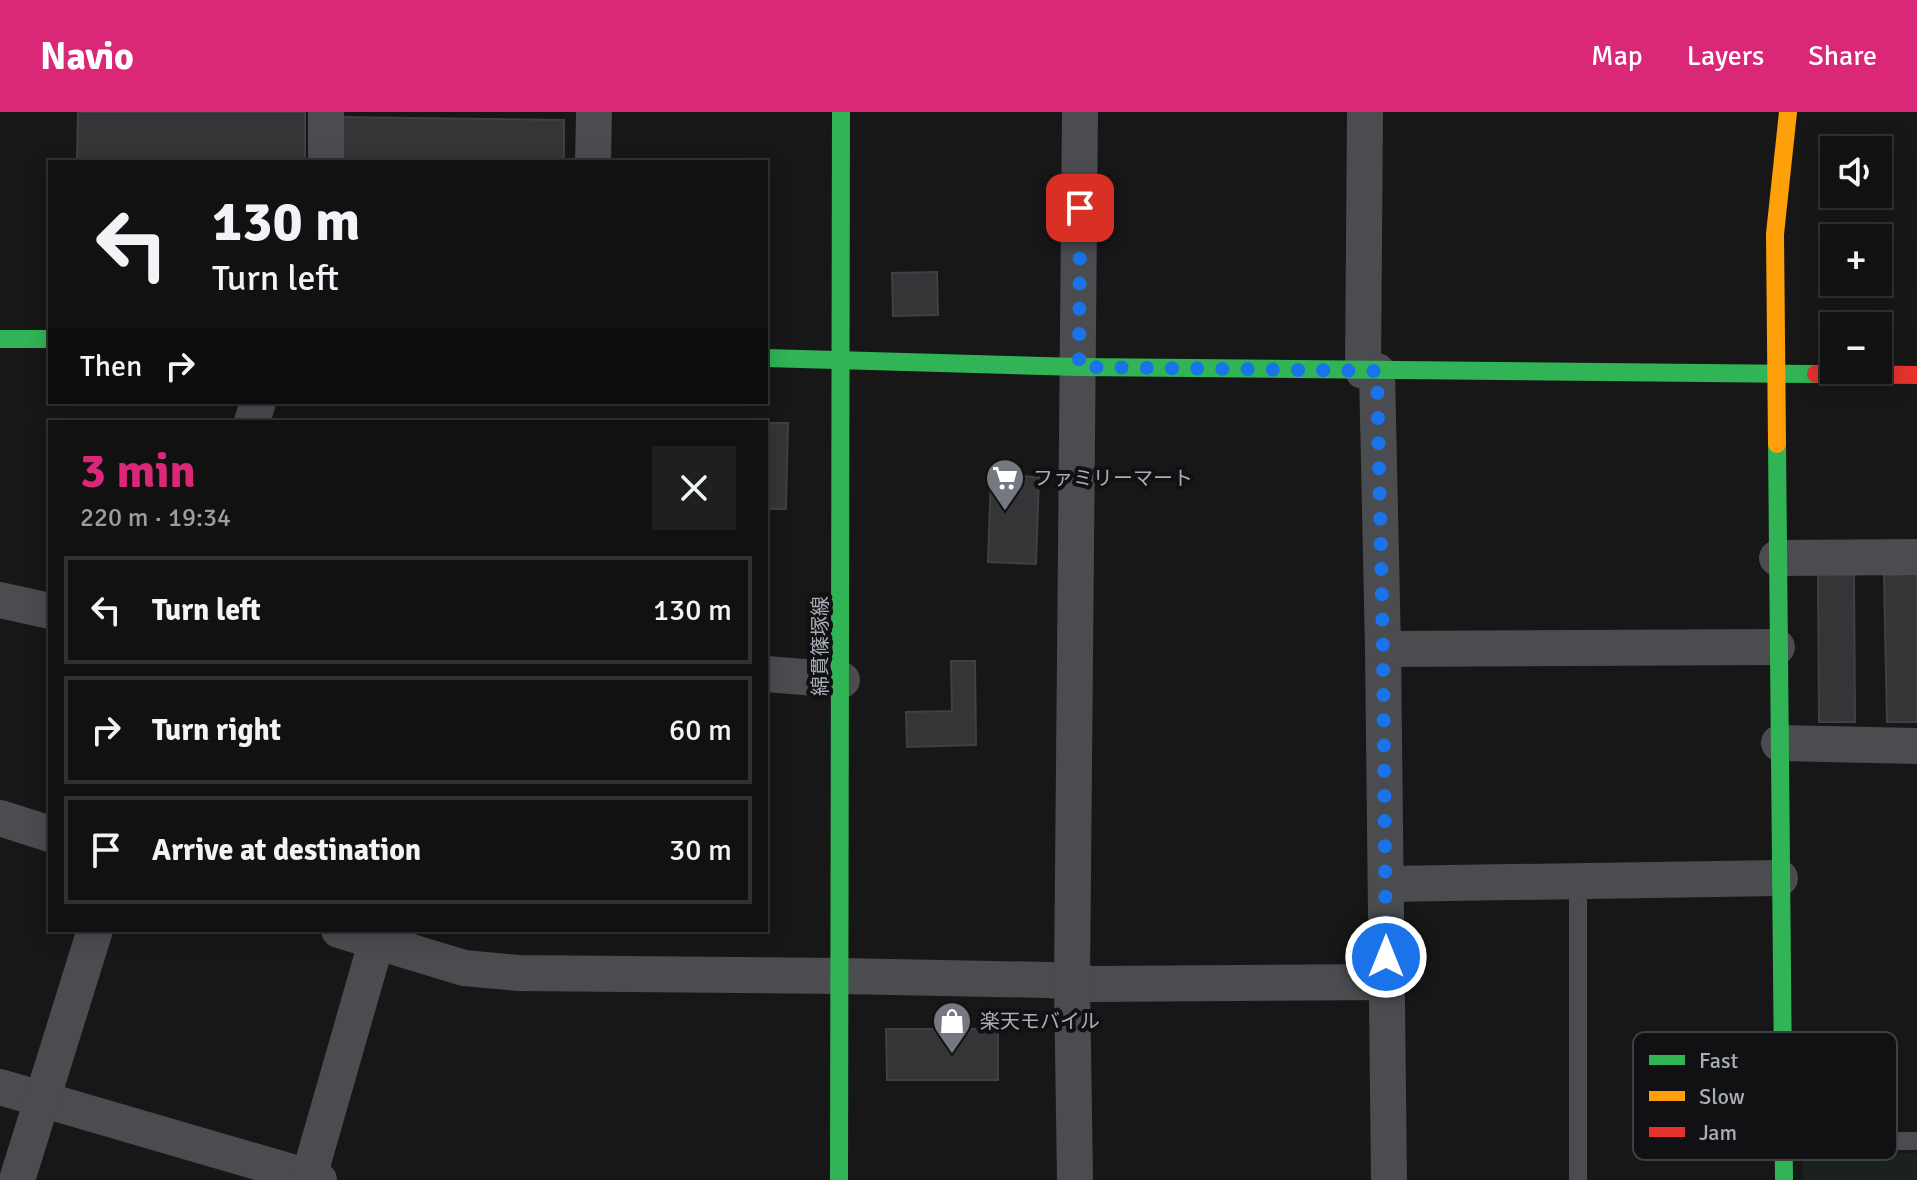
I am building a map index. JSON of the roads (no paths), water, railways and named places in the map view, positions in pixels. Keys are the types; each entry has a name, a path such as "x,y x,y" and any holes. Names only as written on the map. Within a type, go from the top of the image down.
{"street":[{"path":"326,112 326,160"},
{"path":"593,160 594,112"},
{"name":"綿貫篠塚線","path":"839,1180 841,112"},
{"path":"1075,1180 1072,982 1080,112"},
{"path":"1365,112 1370,371 1383,649 1389,1180"},
{"path":"1782,1032 1775,234 1788,112"},
{"path":"0,339 48,339"},
{"path":"768,358 1079,367 1917,375"},
{"path":"1777,558 1917,557"},
{"path":"0,600 48,611"},
{"path":"1383,649 1777,647"},
{"path":"768,674 842,680"},
{"path":"1779,743 1917,746"},
{"path":"0,818 48,833"},
{"path":"1386,884 1780,878"},
{"path":"17,1180 94,932"},
{"path":"345,932 464,968 518,973 1072,982 1386,982"},
{"path":"0,1087 312,1179 376,943"},
{"path":"1783,1160 1784,1180"}],"lane":[{"path":"1578,880 1578,1180"},
{"path":"1897,1141 1917,1141"}],"place":[{"name":"ファミリーマート","path":"1005,512"},
{"name":"楽天モバイル","path":"952,1055"}]}
